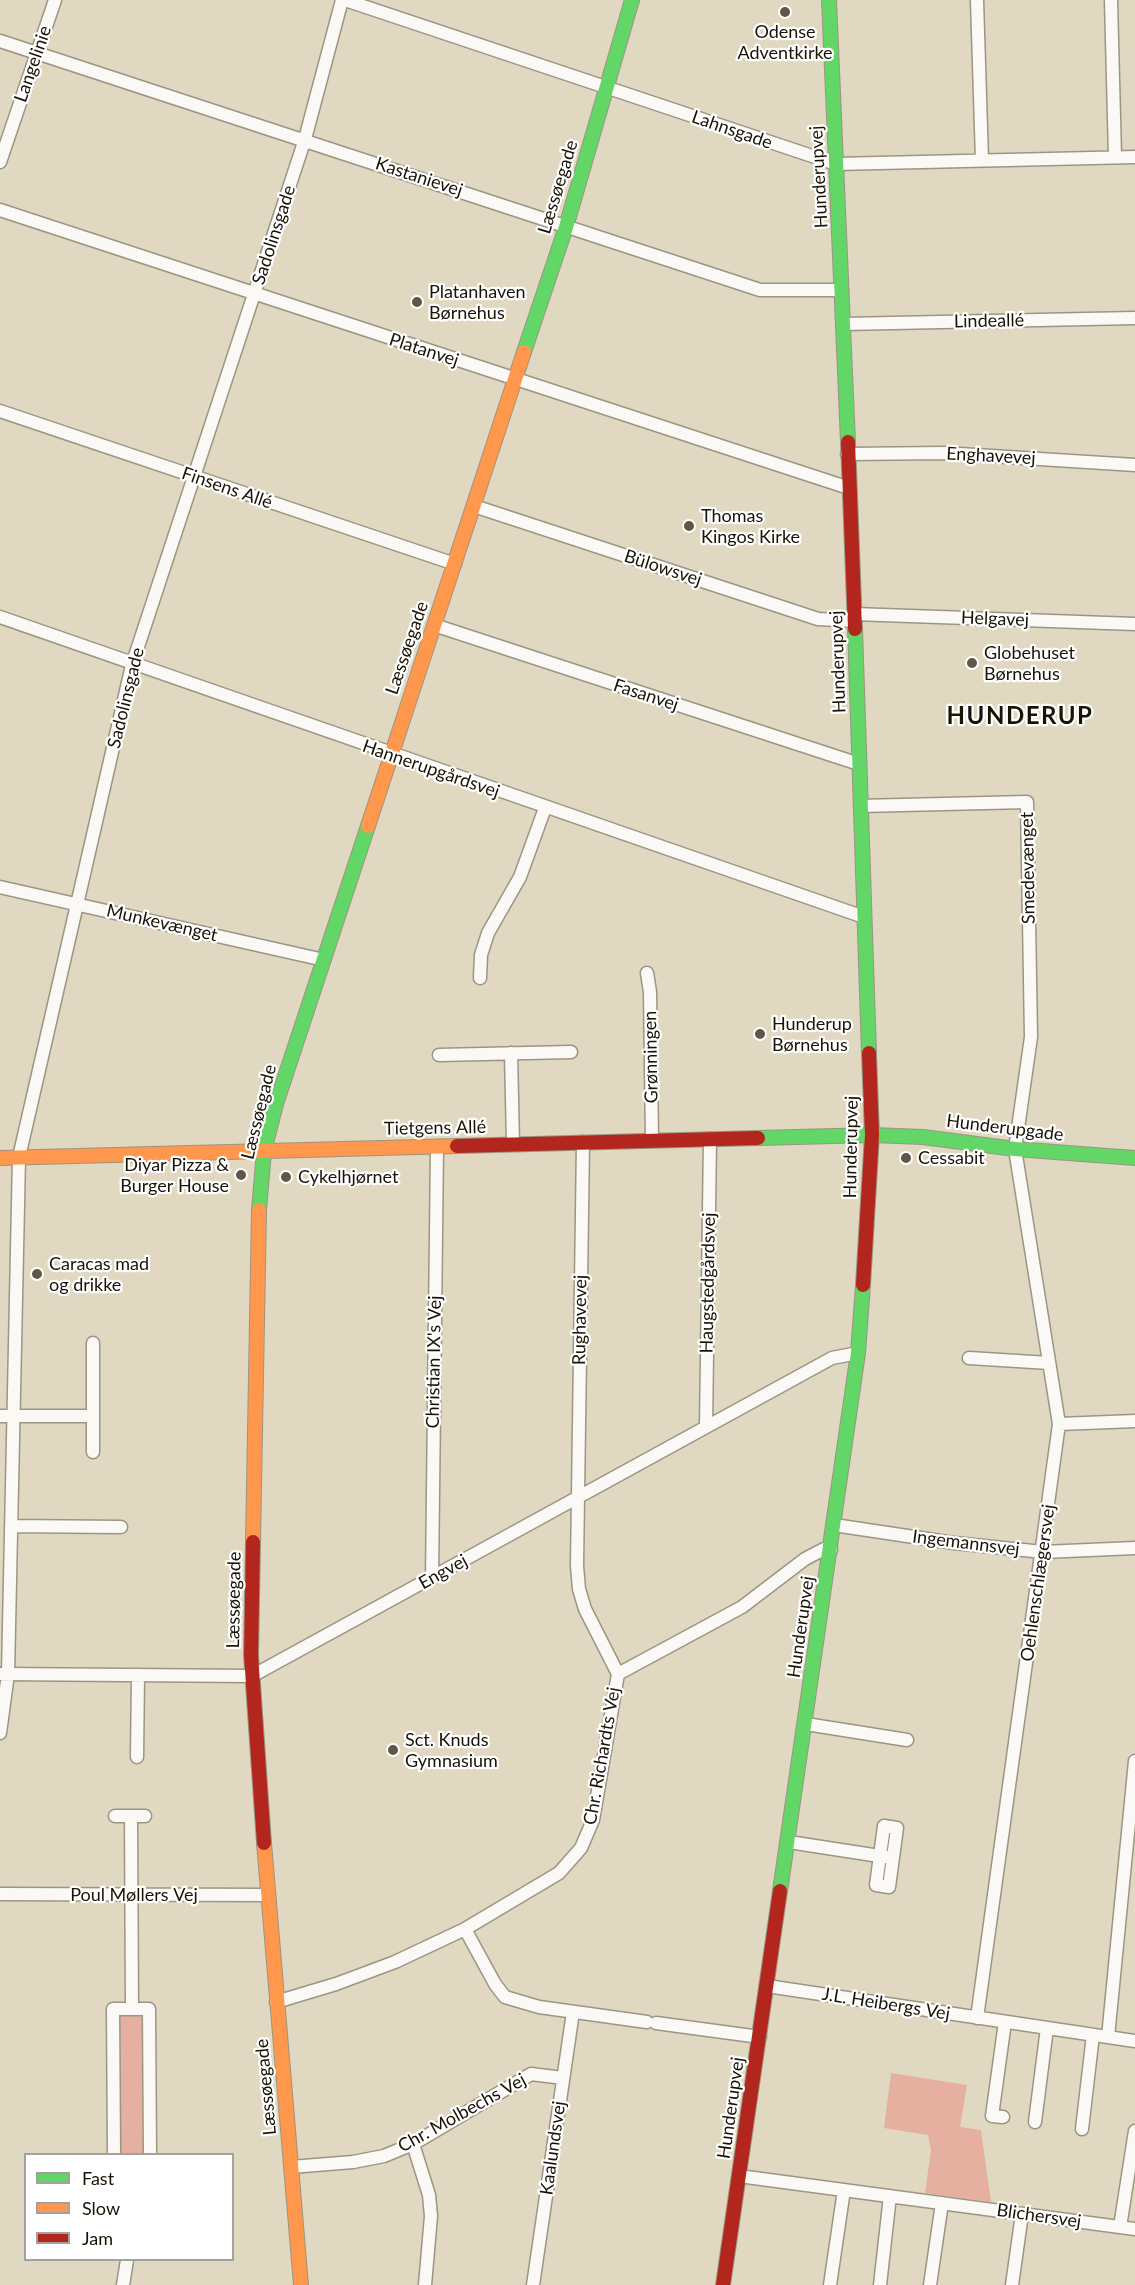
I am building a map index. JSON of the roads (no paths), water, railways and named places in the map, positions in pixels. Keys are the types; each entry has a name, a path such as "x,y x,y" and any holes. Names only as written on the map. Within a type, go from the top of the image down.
{"street":[{"name":"Langelinie","path":"0,162 55,0"},
{"name":"Lahnsgade","path":"343,0 836,164 1135,157"},
{"name":"Sadolinsgade","path":"0,1733 11,1527 6,1416 20,1157 132,665 305,139 343,0"},
{"name":"Læssøegade","path":"301,2285 267,1895 252,1676 259,1212 264,1151 276,1104 566,227 632,0"},
{"name":"Hunderupvej","path":"723,2285 789,1842 858,1353 872,1135 844,324 829,0"},
{"path":"977,0 982,160"},
{"path":"1111,0 1115,157"},
{"name":"Kastanievej","path":"0,41 305,139 760,290 842,290"},
{"name":"Platanvej","path":"0,210 849,488"},
{"name":"Lindeallé","path":"844,324 1135,318"},
{"name":"Finsens Allé","path":"0,411 455,564"},
{"name":"Enghavevej","path":"847,454 944,453 1135,465"},
{"name":"Bülowsvej","path":"474,506 818,619 854,618"},
{"name":"Hannerupgårdsvej","path":"0,617 132,665 864,917"},
{"name":"Helgavej","path":"854,618 1135,624"},
{"name":"Fasanvej","path":"434,625 859,764"},
{"name":"Smedevænget","path":"860,806 1027,802 1030,993"},
{"path":"480,978 481,955 488,933 520,877 545,808"},
{"name":"Munkevænget","path":"0,887 324,960"},
{"name":"Grønningen","path":"647,974 650,992 652,1140"},
{"name":"Oehlenschlægersvej","path":"977,2018 1059,1424 1015,1149 1031,1036 1030,993"},
{"path":"439,1056 570,1052"},
{"path":"511,1053 513,1144"},
{"name":"Tietgens Allé","path":"0,1158 872,1135"},
{"name":"Hunderupgade","path":"872,1135 923,1137 1015,1149 1135,1158"},
{"name":"Haugstedgårdsvej","path":"706,1426 710,1139"},
{"name":"Rughavevej","path":"583,1142 578,1499 579,1589 585,1609 618,1674"},
{"name":"Christian IX's Vej","path":"432,1579 437,1146"},
{"path":"93,1343 93,1452"},
{"name":"Engvej","path":"4,1674 252,1676 832,1358 858,1353"},
{"path":"969,1358 1049,1363"},
{"path":"6,1416 93,1416"},
{"path":"1059,1424 1135,1421"},
{"name":"Ingemannsvej","path":"834,1525 954,1543 1042,1552 1135,1548"},
{"path":"11,1527 121,1527"},
{"name":"Chr. Richardts Vej","path":"276,2002 336,1984 395,1962 465,1929 559,1873 581,1848 593,1820 618,1674 742,1607 805,1559 824,1550 831,1550"},
{"path":"137,1757 138,1675"},
{"path":"806,1724 907,1740"},
{"path":"1108,2037 1135,1761"},
{"path":"115,1816 145,1816"},
{"path":"131,1816 132,2008"},
{"path":"789,1842 886,1857"},
{"name":"Poul Møllers Vej","path":"0,1894 267,1895"},
{"path":"465,1929 495,1984 506,1997 539,2007 760,2037"},
{"name":"J.L. Heibergs Vej","path":"767,1986 1135,2041"},
{"path":"114,2153 113,2009 132,2008 149,2008 150,2153"},
{"name":"Kaalundsvej","path":"533,2285 573,2012"},
{"path":"1003,2117 992,2116 1005,2022"},
{"path":"1035,2122 1047,2028"},
{"path":"1082,2129 1093,2035"},
{"name":"Chr. Molbechs Vej","path":"291,2167 353,2162 384,2156 413,2144 531,2074 563,2078"},
{"path":"1120,2227 1135,2131"},
{"path":"413,2144 429,2195 431,2216 425,2285"},
{"name":"Blichersvej","path":"739,2176 1135,2229"},
{"path":"830,2285 844,2190"},
{"path":"880,2285 890,2196"},
{"path":"930,2285 942,2203"},
{"path":"1011,2285 1022,2214"},
{"path":"123,2285 127,2261"}],"place":[{"name":"Odense Adventkirke","path":"785,12"},
{"name":"Platanhaven Børnehus","path":"417,302"},
{"name":"Thomas Kingos Kirke","path":"689,526"},
{"name":"Globehuset Børnehus","path":"972,663"},
{"name":"Hunderup Børnehus","path":"760,1034"},
{"name":"Cessabit","path":"906,1158"},
{"name":"Diyar Pizza & Burger House","path":"241,1175"},
{"name":"Cykelhjørnet","path":"286,1177"},
{"name":"Caracas mad og drikke","path":"37,1274"},
{"name":"Sct. Knuds Gymnasium","path":"393,1750"}],"district":[{"name":"HUNDERUP","path":"1020,716"}]}
